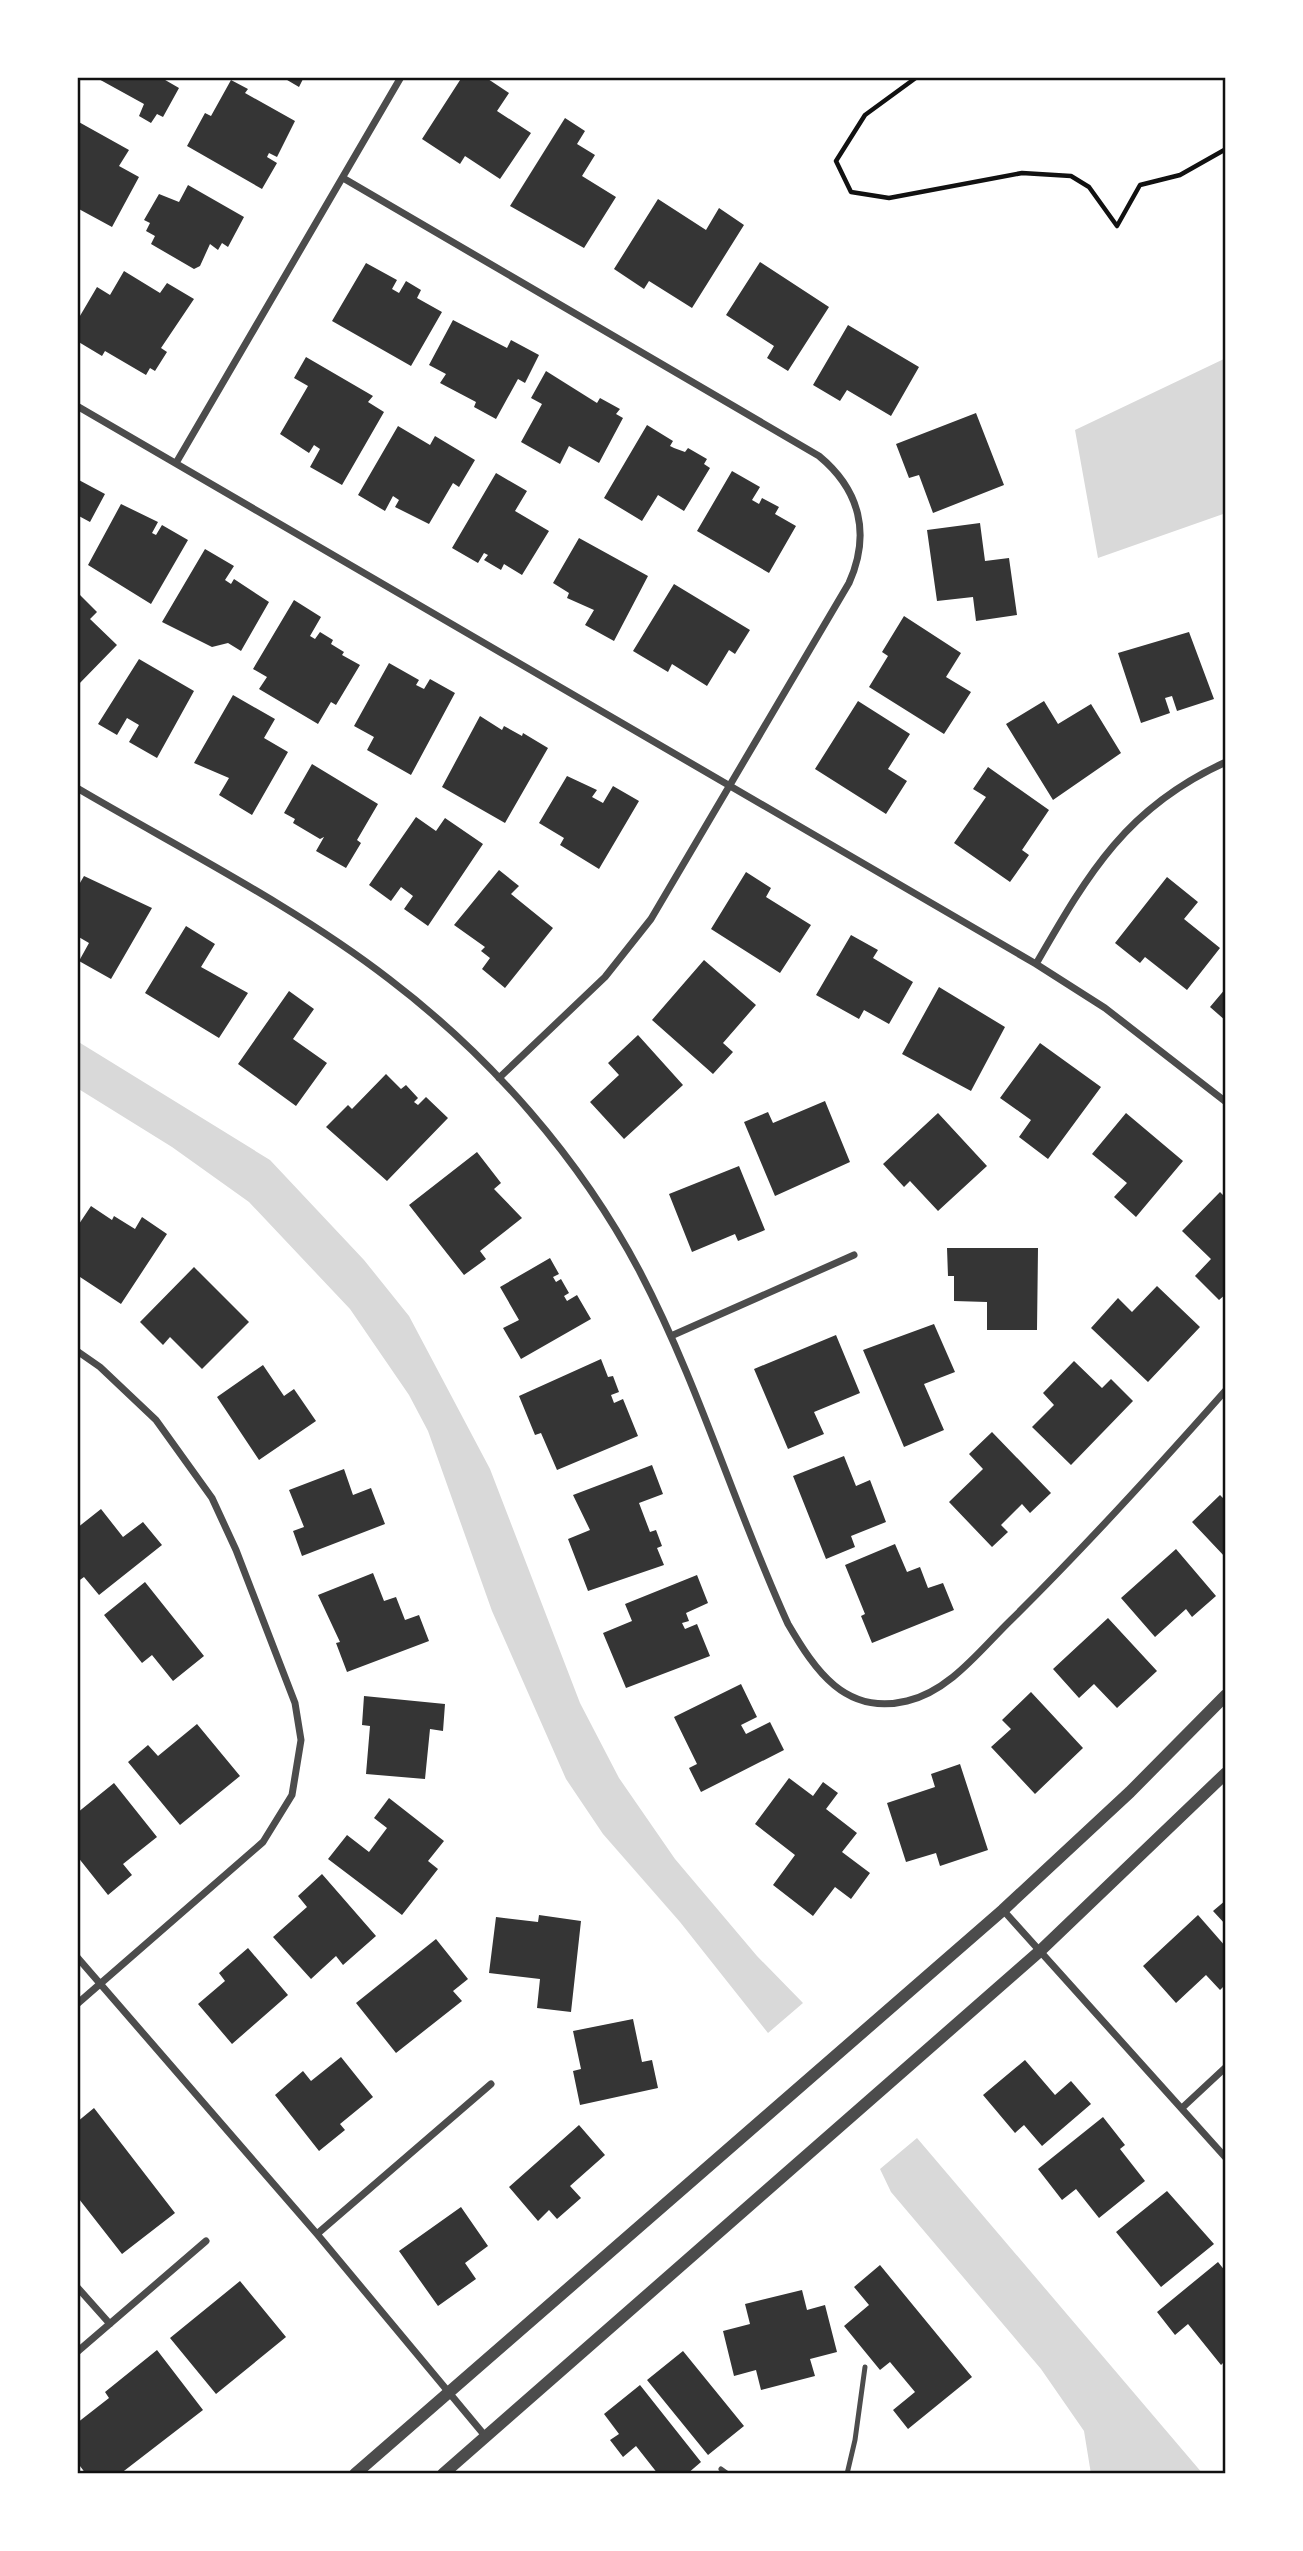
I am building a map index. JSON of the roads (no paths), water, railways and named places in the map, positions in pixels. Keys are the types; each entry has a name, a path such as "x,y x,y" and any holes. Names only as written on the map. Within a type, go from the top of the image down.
{"street":[{"path":"176,463 401,77"},
{"path":"342,178 819,456 844,481 853,496 861,531 856,566 651,919 605,977 499,1078"},
{"path":"77,406 1035,964 1105,1008 1226,1102"},
{"path":"1035,964 1101,858 1130,826 1163,797 1200,774 1226,762"},
{"path":"77,788 327,935 407,994 499,1078 556,1145 600,1205 638,1269 671,1336 766,1575 811,1664 836,1688 853,1696 887,1703 922,1696 952,1677 1071,1559 1226,1390"},
{"path":"671,1336 855,1255"},
{"path":"77,1351 100,1367 156,1420 212,1498 236,1550 295,1703 301,1740 292,1795 263,1842 77,2004"},
{"path":"355,2474 1003,1910 1130,1792 1226,1695"},
{"path":"443,2474 1040,1951 1226,1773"},
{"path":"1003,1910 1226,2158"},
{"path":"77,1957 317,2234 448,2395 486,2437"},
{"path":"1182,2108 1226,2067"},
{"path":"317,2234 491,2084"},
{"path":"77,2351 206,2241"},
{"path":"77,2287 110,2324"}],"lane":[{"path":"847,2474 855,2440 865,2368"},
{"path":"722,2469 729,2474"}]}
